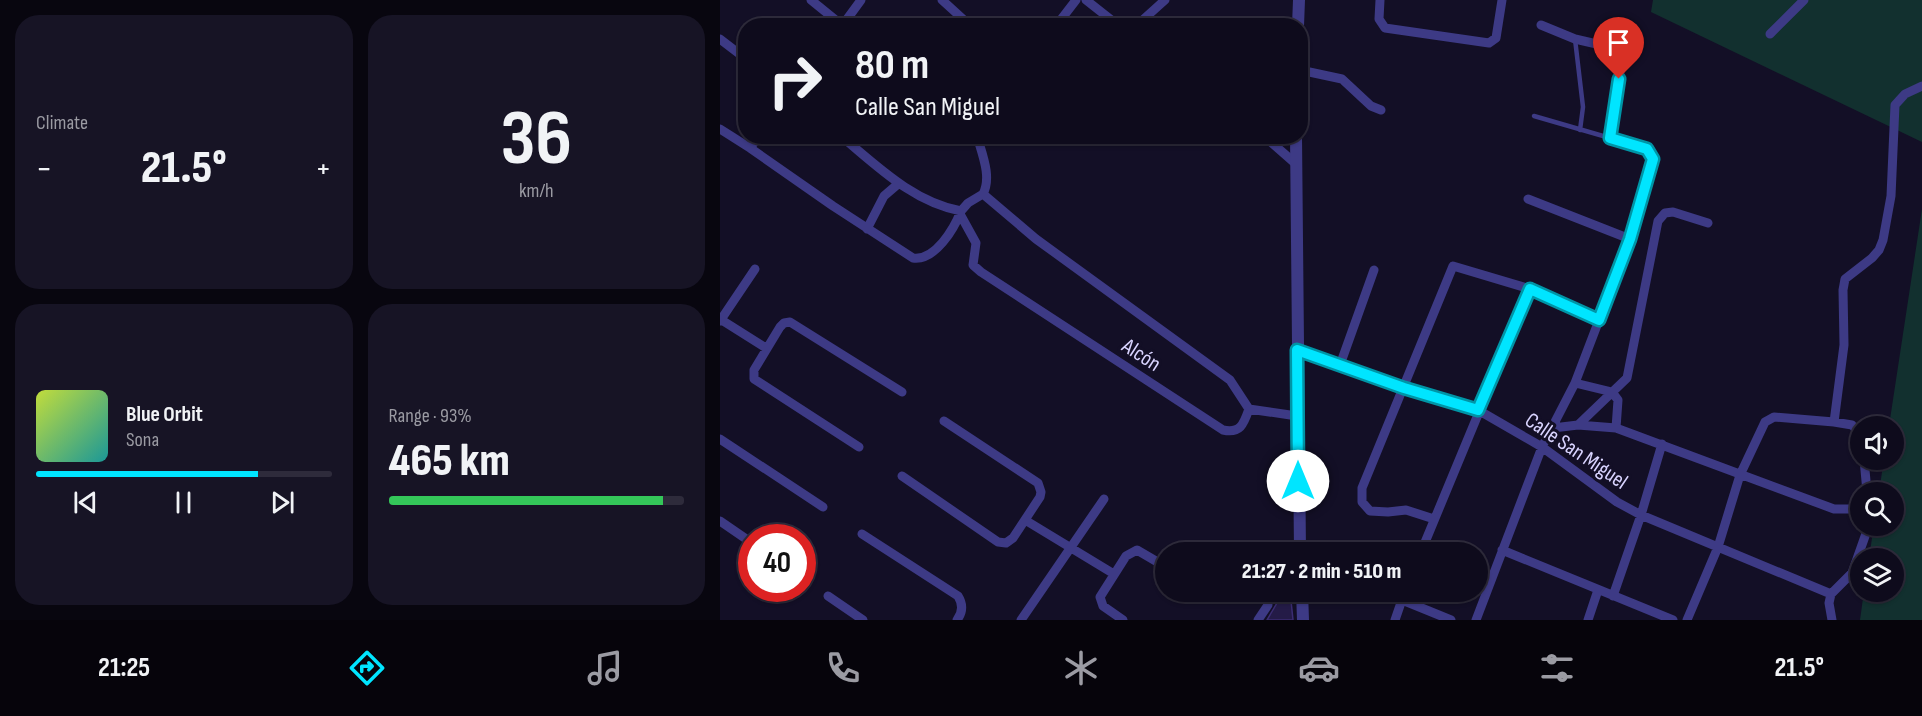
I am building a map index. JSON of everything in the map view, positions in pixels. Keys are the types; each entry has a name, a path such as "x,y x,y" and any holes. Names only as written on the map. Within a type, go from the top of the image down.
{"street":[{"path":"811,0 834,18"},
{"path":"848,18 861,0"},
{"path":"942,0 962,18"},
{"path":"1062,18 1076,0"},
{"path":"1086,0 1109,18"},
{"path":"1145,18 1165,0"},
{"path":"1298,18 1299,0"},
{"path":"1380,0 1379,19 1385,28 1489,43 1496,38 1502,0"},
{"path":"1770,34 1804,0"},
{"path":"1476,620 1542,447 1575,383 1630,239 1653,159 1647,149 1610,138 1622,56 1614,48 1575,39 1541,25"},
{"path":"720,39 738,53"},
{"path":"1308,72 1341,79 1371,106 1381,110"},
{"path":"1834,422 1844,345 1843,290 1845,279 1879,250 1891,196 1895,105 1905,94 1922,86"},
{"path":"720,129 738,140"},
{"path":"744,144 913,258 924,258 933,252 955,225 968,202 983,194 986,188 986,168 979,144"},
{"path":"750,148 753,144"},
{"path":"850,144 898,184 939,205 961,212"},
{"path":"1273,144 1296,164"},
{"path":"1296,144 1300,542"},
{"path":"867,229 884,196 898,184"},
{"path":"983,194 1036,239 1230,380 1249,409 1297,416"},
{"path":"1528,199 1630,239"},
{"name":"Alcón","path":"961,212 977,247 973,266 981,272 1223,430 1231,432 1238,430 1243,425 1249,409"},
{"path":"1578,425 1627,378 1658,221 1665,213 1672,212 1708,223"},
{"path":"1434,519 1406,510 1370,511 1362,502 1362,488 1453,266 1530,289 1599,320"},
{"path":"754,269 720,320 766,348"},
{"path":"1340,365 1374,270"},
{"path":"1425,542 1530,289"},
{"path":"859,447 754,379 754,370 782,324 790,322 902,392"},
{"name":"Calle San Miguel","path":"1297,350 1404,388 1478,410 1542,447 1617,502 1641,515 1831,594"},
{"path":"1575,383 1612,392 1618,400 1616,428"},
{"path":"1687,620 1718,547 1740,475 1762,426 1769,418 1774,417 1834,422 1850,427"},
{"path":"902,476 998,542 1010,541 1040,497 1038,483 944,421"},
{"path":"1553,428 1578,425 1616,428 1834,509 1850,508"},
{"path":"720,439 823,507"},
{"path":"1613,596 1662,444"},
{"path":"1021,620 1104,499"},
{"path":"1025,520 1114,574"},
{"path":"720,521 738,533"},
{"path":"862,534 958,596 962,608 957,620"},
{"path":"1832,620 1829,603 1831,594 1852,573 1865,536"},
{"path":"1123,620 1106,609 1101,602 1101,597 1126,556 1137,550 1155,561"},
{"path":"1502,550 1673,620"},
{"path":"1588,620 1598,590"},
{"path":"828,596 863,620"},
{"path":"1303,602 1304,620"},
{"path":"1395,620 1401,602"},
{"path":"1416,602 1451,620"},
{"path":"1258,620 1268,605"}],"lane":[{"path":"1575,39 1583,107 1580,130"},
{"path":"1534,116 1610,138"}],"green space":[{"path":"1653,0 1922,0 1922,142 1651,12"},
{"path":"1922,209 1922,620 1860,620 1862,602 1904,602 1904,548 1871,548 1872,536 1904,536 1904,482 1881,482 1882,470 1904,470 1904,416 1891,416"}],"building":[{"path":"1278,602 1291,602 1293,620 1267,620"}],"route":[{"path":"1298,481 1297,350 1404,388 1478,410 1530,289 1599,320 1630,239 1653,159 1647,149 1610,138 1619,79"}]}
